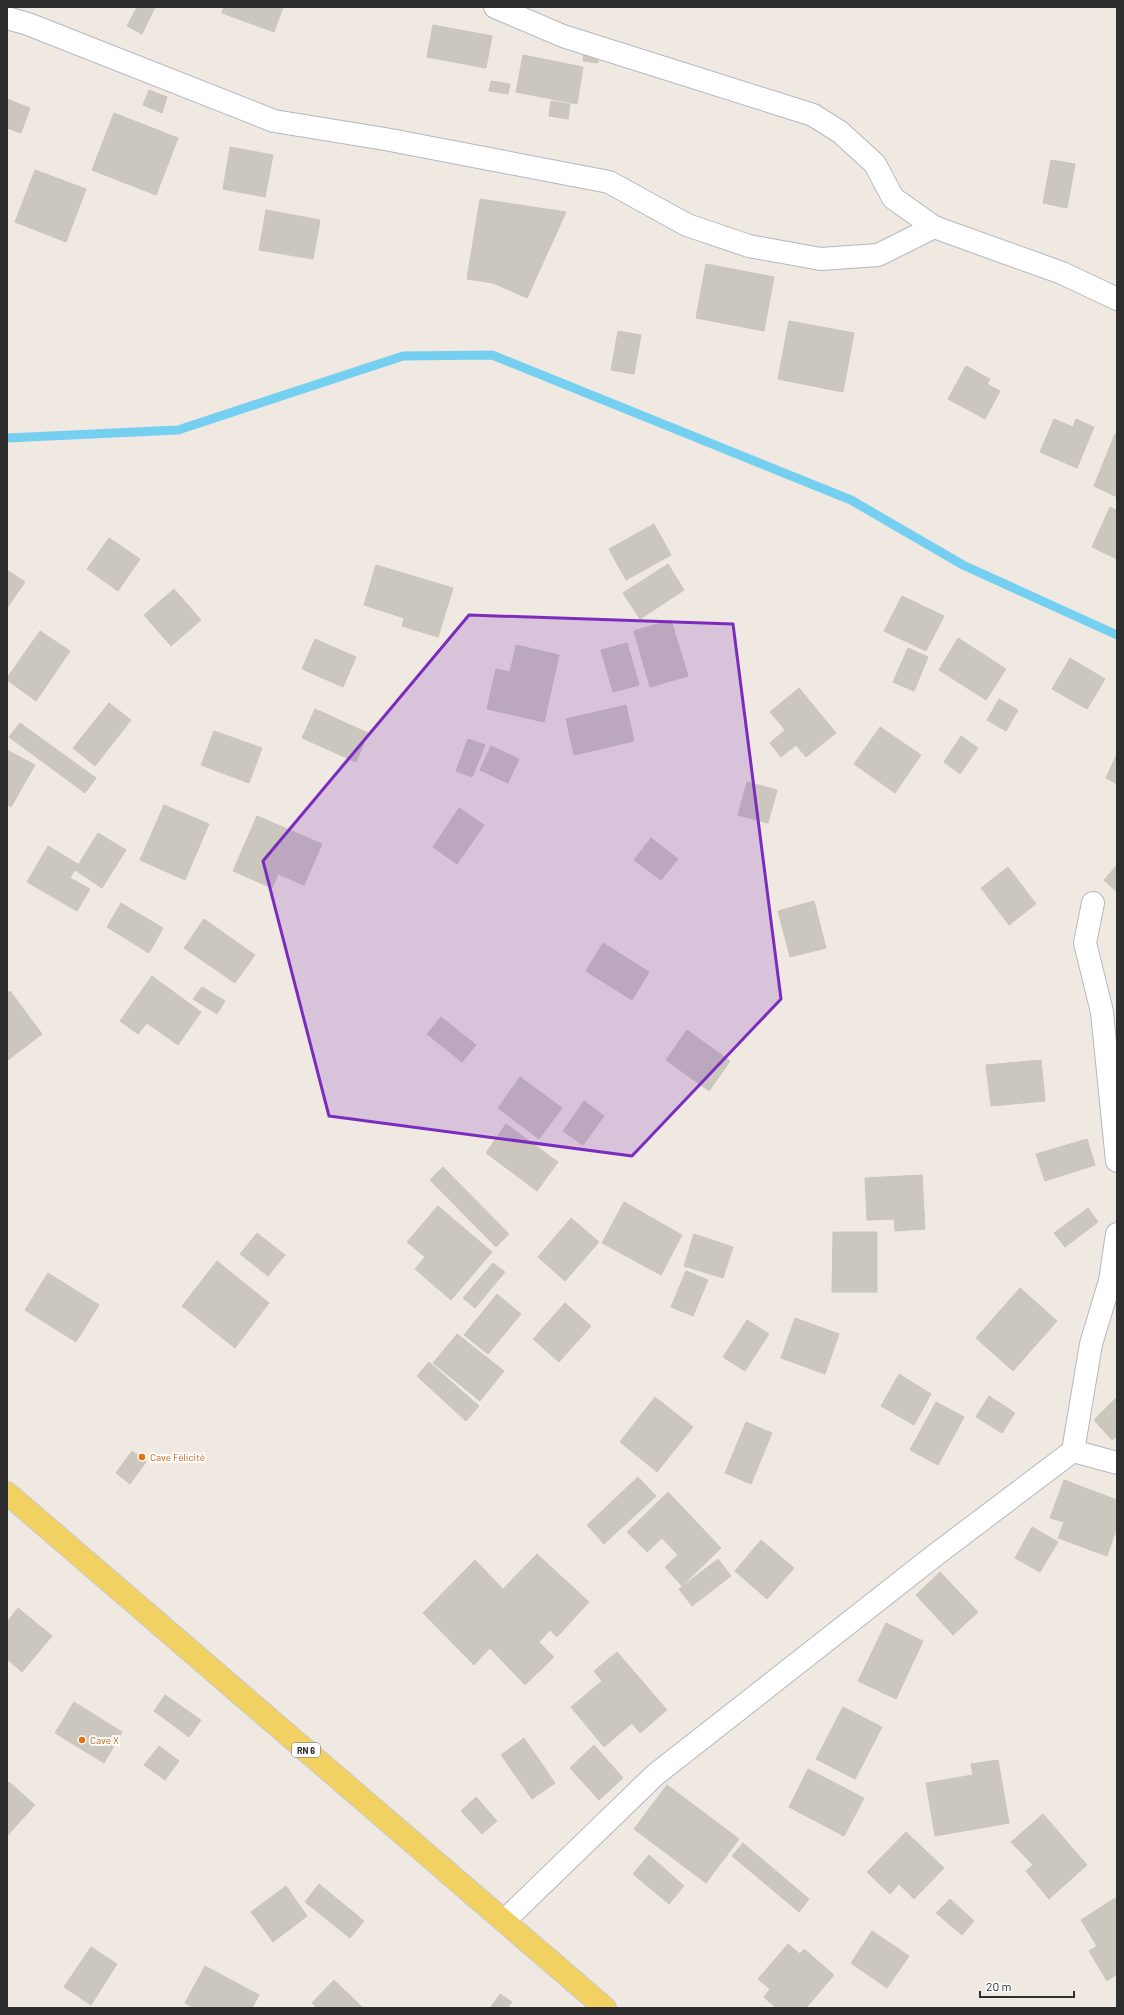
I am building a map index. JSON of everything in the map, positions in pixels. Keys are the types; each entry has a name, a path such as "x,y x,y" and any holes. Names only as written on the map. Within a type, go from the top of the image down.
{"main road":[{"name":"RN 6","path":"7,1493 606,2008"}],"street":[{"path":"495,7 563,36 813,115 840,132 875,164 893,198 934,227 1062,272 1117,299"},
{"path":"7,18 28,24 274,121 385,139 610,182 686,225 748,246 821,259 878,255 934,227"},
{"path":"1093,903 1085,943 1102,1012 1117,1161"},
{"path":"504,1921 655,1775 928,1561 1073,1451 1091,1344 1110,1281 1117,1234"},
{"path":"1073,1451 1117,1463"}],"highlighted area":[{"path":"469,615 733,624 781,999 632,1156 329,1116 263,861"}],"building":[{"path":"137,7 155,7 142,34 127,26"},
{"path":"224,7 283,7 274,32 222,13"},
{"path":"433,25 492,36 486,68 427,57"},
{"path":"584,51 600,54 598,63 583,61"},
{"path":"523,55 583,67 577,104 516,92"},
{"path":"491,81 510,84 508,94 489,91"},
{"path":"149,90 167,97 162,113 143,105"},
{"path":"7,99 30,108 21,133 7,128"},
{"path":"551,101 570,104 568,119 549,116"},
{"path":"114,113 178,138 156,195 92,170"},
{"path":"230,147 273,155 265,197 223,189"},
{"path":"1051,160 1075,164 1067,208 1043,203"},
{"path":"35,170 86,189 66,242 15,222"},
{"path":"480,199 566,212 527,298 493,283 467,279"},
{"path":"266,210 320,220 313,259 259,250"},
{"path":"706,264 774,277 764,331 696,318"},
{"path":"789,321 854,333 843,392 778,379"},
{"path":"618,331 641,335 634,374 611,370"},
{"path":"966,366 990,379 987,384 1000,391 985,419 948,399"},
{"path":"1054,419 1073,427 1076,419 1094,427 1077,468 1040,452"},
{"path":"1115,434 1117,435 1117,497 1094,486"},
{"path":"1110,507 1117,511 1117,559 1092,547"},
{"path":"654,524 671,555 626,580 609,549"},
{"path":"109,538 140,559 118,591 87,569"},
{"path":"668,564 684,590 640,619 623,593"},
{"path":"376,565 453,588 438,637 402,626 404,618 364,605"},
{"path":"7,570 25,582 7,608"},
{"path":"174,589 201,620 171,646 144,615"},
{"path":"902,596 944,616 926,651 884,631"},
{"path":"671,620 688,676 650,687 634,631"},
{"path":"40,631 70,651 36,701 7,680 7,678"},
{"path":"958,638 1006,669 986,700 939,670"},
{"path":"315,639 356,657 343,687 302,669"},
{"path":"627,643 639,685 613,692 601,650"},
{"path":"516,645 559,655 544,722 487,709 496,669 510,672"},
{"path":"908,648 928,657 914,691 893,682"},
{"path":"1070,658 1105,679 1087,709 1052,689"},
{"path":"799,688 836,733 806,757 796,745 781,757 770,743 785,730 770,712"},
{"path":"999,699 1018,710 1006,731 987,720"},
{"path":"109,703 131,720 95,766 73,748"},
{"path":"626,705 634,741 574,755 566,719"},
{"path":"315,709 368,733 356,762 302,738"},
{"path":"20,723 96,778 85,793 9,737"},
{"path":"880,727 921,755 895,793 854,764"},
{"path":"214,731 262,748 249,783 201,765"},
{"path":"961,736 978,748 960,774 944,762"},
{"path":"468,739 485,745 472,777 456,771"},
{"path":"491,746 519,759 508,783 480,770"},
{"path":"7,750 35,765 11,807 7,804"},
{"path":"1117,754 1117,784 1106,778"},
{"path":"747,782 777,790 768,823 738,815"},
{"path":"164,805 209,824 185,880 140,860"},
{"path":"459,808 484,825 457,864 433,847"},
{"path":"257,816 322,844 304,885 278,874 272,888 233,871"},
{"path":"98,833 126,850 102,888 75,870"},
{"path":"651,838 678,859 661,880 634,860"},
{"path":"48,846 78,864 70,878 90,889 77,911 27,882"},
{"path":"1117,865 1117,892 1104,880"},
{"path":"1008,867 1036,904 1009,925 981,888"},
{"path":"814,901 826,948 790,957 778,911"},
{"path":"121,903 163,928 149,953 107,927"},
{"path":"204,919 255,955 235,983 184,948"},
{"path":"603,943 649,972 632,1000 586,971"},
{"path":"152,976 201,1012 178,1045 147,1023 138,1034 120,1021"},
{"path":"202,987 225,1001 217,1014 193,999"},
{"path":"10,991 42,1034 8,1060 7,993"},
{"path":"441,1017 476,1045 462,1062 427,1034"},
{"path":"687,1030 730,1061 709,1091 666,1060"},
{"path":"1041,1060 1045,1101 991,1106 986,1065"},
{"path":"520,1077 562,1108 539,1139 498,1108"},
{"path":"584,1101 604,1116 583,1145 563,1131"},
{"path":"506,1124 558,1162 537,1191 486,1153"},
{"path":"1087,1139 1095,1165 1045,1181 1036,1154"},
{"path":"443,1167 509,1234 496,1247 430,1180"},
{"path":"922,1175 925,1229 895,1231 894,1219 867,1220 865,1178"},
{"path":"624,1202 682,1235 661,1275 602,1243"},
{"path":"438,1206 492,1252 451,1300 415,1269 425,1257 407,1242"},
{"path":"1088,1208 1098,1222 1065,1247 1054,1233"},
{"path":"571,1218 599,1242 565,1281 538,1257"},
{"path":"833,1232 877,1232 877,1292 832,1292"},
{"path":"257,1233 285,1255 268,1276 240,1254"},
{"path":"694,1234 733,1247 723,1278 684,1266"},
{"path":"217,1261 269,1303 235,1348 182,1306"},
{"path":"493,1263 505,1272 475,1308 463,1298"},
{"path":"686,1271 708,1280 693,1316 671,1307"},
{"path":"48,1273 99,1305 76,1342 25,1310"},
{"path":"1020,1288 1057,1321 1013,1371 976,1338"},
{"path":"497,1294 521,1314 488,1354 464,1335"},
{"path":"565,1303 591,1326 559,1362 533,1339"},
{"path":"795,1318 839,1334 825,1374 781,1358"},
{"path":"747,1320 769,1334 745,1371 723,1357"},
{"path":"457,1334 504,1371 480,1401 433,1363"},
{"path":"429,1362 479,1406 466,1421 417,1376"},
{"path":"899,1374 931,1394 914,1425 881,1406"},
{"path":"989,1396 1015,1413 1002,1433 976,1417"},
{"path":"655,1397 693,1427 657,1472 620,1442"},
{"path":"1117,1397 1117,1436 1112,1440 1094,1420"},
{"path":"936,1402 964,1417 938,1465 910,1450"},
{"path":"746,1422 772,1433 751,1484 725,1473"},
{"path":"132,1451 146,1462 130,1484 116,1473"},
{"path":"638,1477 656,1496 604,1544 587,1525"},
{"path":"1064,1480 1117,1500 1117,1527 1107,1556 1058,1538 1064,1522 1050,1518"},
{"path":"668,1492 721,1548 682,1586 665,1567 678,1555 662,1538 647,1552 627,1532"},
{"path":"1032,1527 1058,1542 1040,1572 1015,1558"},
{"path":"761,1540 794,1568 767,1599 735,1571"},
{"path":"537,1554 589,1602 557,1637 550,1630 539,1642 554,1657 525,1685 490,1648 474,1665 423,1613 475,1560 503,1589"},
{"path":"718,1559 731,1576 692,1606 679,1589"},
{"path":"940,1572 978,1612 953,1635 916,1595"},
{"path":"18,1608 52,1636 22,1672 7,1659 7,1622"},
{"path":"886,1623 923,1641 896,1699 858,1681"},
{"path":"617,1652 667,1710 640,1733 632,1723 604,1747 571,1707 602,1681 594,1671"},
{"path":"165,1695 201,1720 189,1737 154,1711"},
{"path":"74,1702 122,1732 104,1763 55,1733"},
{"path":"843,1707 882,1727 855,1779 816,1759"},
{"path":"524,1738 555,1783 532,1799 501,1755"},
{"path":"594,1745 623,1778 599,1800 570,1768"},
{"path":"159,1746 179,1761 165,1780 144,1765"},
{"path":"998,1760 1009,1823 935,1836 926,1783 973,1775 971,1764"},
{"path":"808,1769 864,1798 844,1836 789,1807"},
{"path":"9,1782 35,1805 7,1836 7,1784"},
{"path":"667,1785 739,1839 706,1883 634,1829"},
{"path":"476,1797 497,1821 482,1834 461,1811"},
{"path":"1043,1814 1087,1865 1049,1899 1026,1871 1033,1865 1011,1842"},
{"path":"906,1832 944,1868 914,1899 899,1884 890,1894 867,1872"},
{"path":"743,1843 809,1899 799,1912 732,1856"},
{"path":"649,1855 684,1886 669,1904 633,1874"},
{"path":"319,1884 364,1921 350,1938 305,1902"},
{"path":"286,1886 307,1916 273,1942 251,1912"},
{"path":"1115,1898 1117,1901 1117,1974 1107,1981 1089,1951 1097,1946 1081,1920"},
{"path":"950,1899 974,1921 962,1935 936,1913"},
{"path":"872,1931 909,1956 887,1988 851,1963"},
{"path":"788,1944 800,1954 804,1949 834,1975 806,2008 776,2008 764,1997 770,1989 758,1979"},
{"path":"91,1947 117,1964 91,2005 64,1987"},
{"path":"205,1966 259,1995 252,2008 195,2008 185,2003"},
{"path":"334,1980 362,2008 317,2008 312,2003"},
{"path":"500,1994 512,2002 507,2008 490,2008"}],"waterway":[{"path":"7,438 178,430 403,356 492,355 851,500 963,565 1117,635"}],"place":[{"name":"Cave Félicité","path":"142,1457"},
{"name":"Cave X","path":"82,1740"}]}
